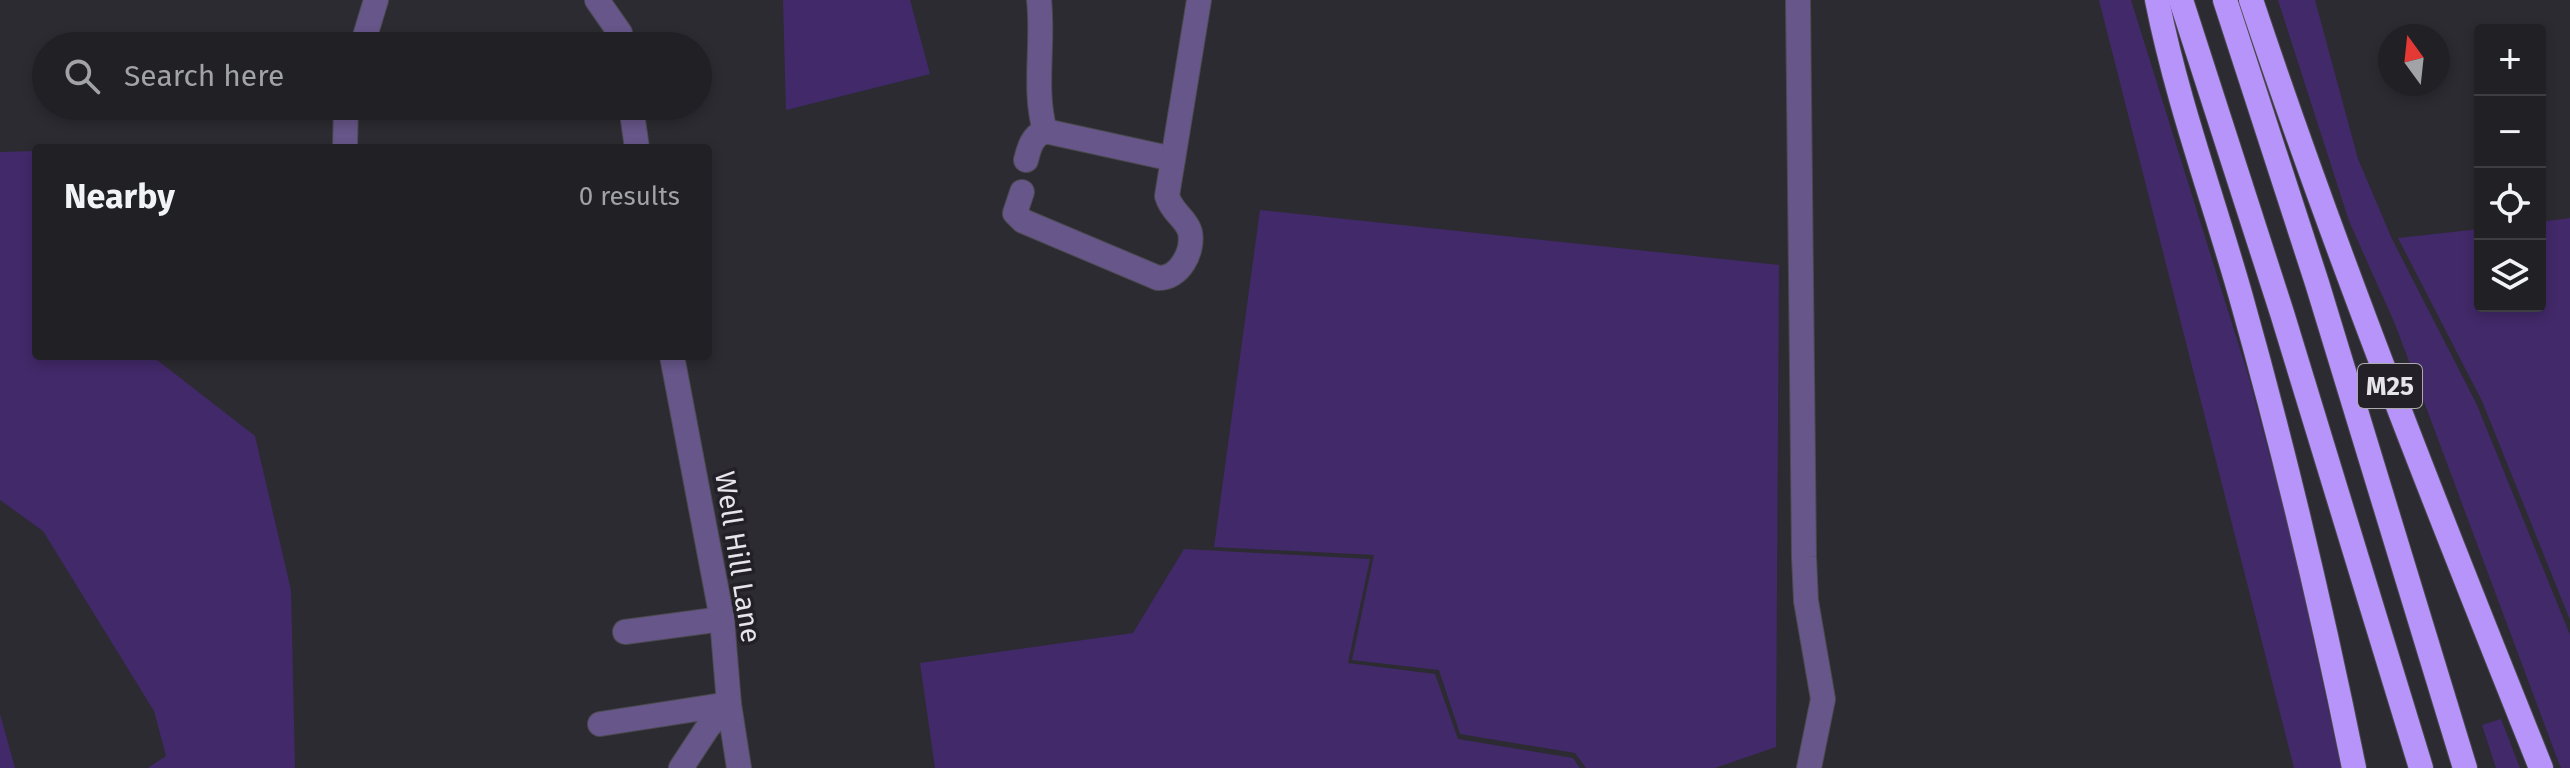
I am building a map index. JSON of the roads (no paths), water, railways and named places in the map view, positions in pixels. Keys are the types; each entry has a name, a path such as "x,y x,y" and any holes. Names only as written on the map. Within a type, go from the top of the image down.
{"highway":[{"path":"2157,0 2171,62 2241,296 2292,491 2354,768"},
{"path":"2181,0 2292,343 2421,768"},
{"name":"M25","path":"2225,0 2317,283 2465,768"},
{"name":"M25","path":"2251,0 2353,290 2541,768"}],"street":[{"path":"366,32 376,0"},
{"path":"597,0 619,32"},
{"path":"1039,0 1042,39 1039,103 1045,131"},
{"path":"1022,192 1015,213 1017,218 1158,278 1168,279 1176,274 1186,257 1191,235 1185,221 1171,210 1167,196 1199,0"},
{"path":"1798,0 1804,557 1806,601 1823,699 1809,768"},
{"path":"345,144 346,120"},
{"path":"633,120 636,144"},
{"path":"1026,160 1030,145 1038,134 1045,131 1173,159"},
{"name":"Well Hill Lane","path":"673,360 722,619 729,704 739,768"},
{"path":"625,632 722,619"},
{"path":"600,724 729,704"},
{"path":"681,768 708,727 729,704"}]}
